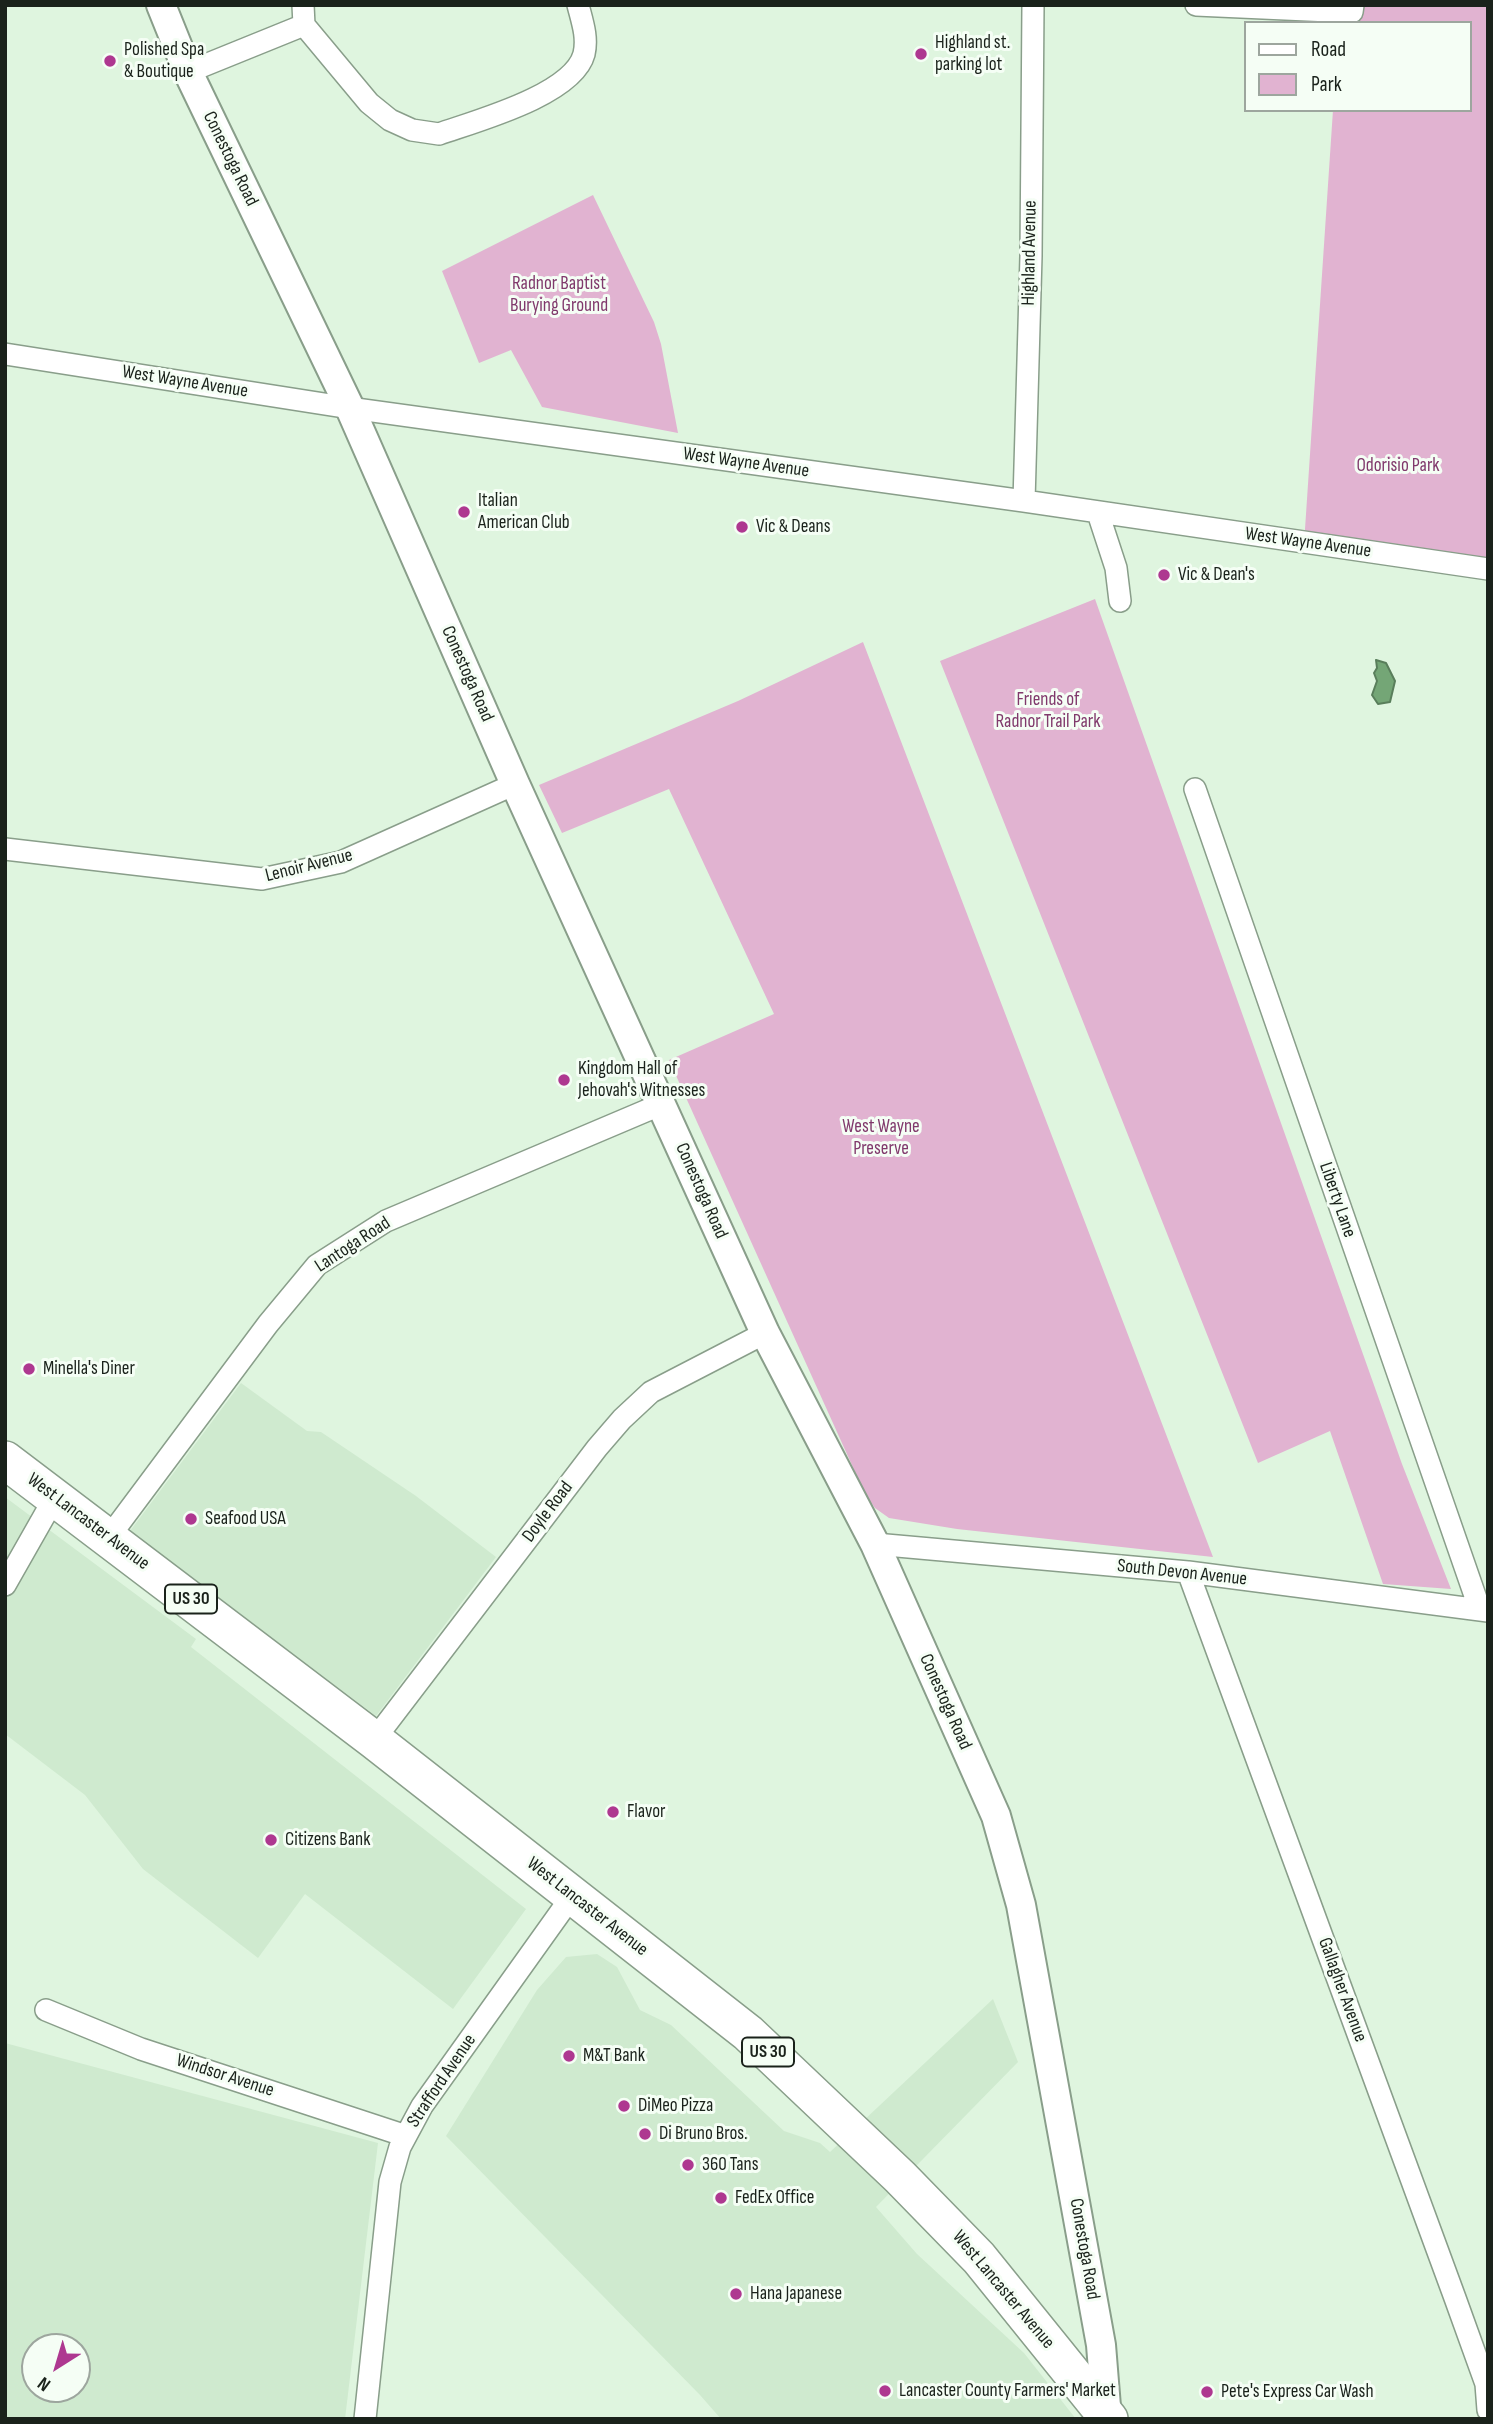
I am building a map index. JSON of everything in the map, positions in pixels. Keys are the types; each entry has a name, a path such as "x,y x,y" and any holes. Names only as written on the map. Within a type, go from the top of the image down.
{"highway":[{"name":"West Lancaster Avenue","path":"5,1460 374,1740 748,2033 900,2177 979,2258 1108,2418"}],"main road":[{"name":"Conestoga Road","path":"162,5 188,72 350,408 515,784 765,1333 875,1545 996,1816 1021,1905 1101,2345 1108,2418"}],"street":[{"path":"188,72 304,15 379,111 390,120 412,130 439,134 519,106 574,73 584,52 585,31 578,5"},
{"name":"Highland Avenue","path":"1024,501 1031,256 1033,5"},
{"path":"1196,5 1353,8"},
{"name":"West Wayne Avenue","path":"5,354 350,408 1024,501 1488,569"},
{"path":"1098,513 1115,568 1120,601"},
{"name":"Lenoir Avenue","path":"5,849 262,879 341,862 515,784"},
{"name":"Liberty Lane","path":"1195,789 1484,1610"},
{"name":"Lantoga Road","path":"109,1537 268,1324 317,1265 386,1221 662,1104"},
{"name":"Doyle Road","path":"374,1740 622,1419 651,1392 765,1333"},
{"path":"5,1585 55,1497"},
{"name":"South Devon Avenue","path":"875,1545 1188,1572 1484,1610"},
{"name":"Gallagher Avenue","path":"1188,1572 1486,2384 1488,2410"},
{"name":"Strafford Avenue","path":"365,2419 390,2182 400,2147 422,2106 572,1896"},
{"name":"Windsor Avenue","path":"46,2010 141,2049 406,2136"}],"shaded area":[{"path":"1376,660 1386,663 1395,681 1390,702 1378,704 1372,695 1377,681 1374,673 1377,668"},
{"path":"241,1383 307,1431 321,1432 416,1496 496,1557 376,1716 130,1531"},
{"path":"5,1497 196,1639 191,1647 526,1909 453,2009 305,1894 258,1958 143,1869 85,1795 5,1734"},
{"path":"597,1954 617,1967 640,2010 671,2025 784,2131 820,2143 830,2152 993,1999 1018,2062 876,2207 917,2254 1024,2353 1076,2419 721,2419 446,2136 537,1990 566,1957"},
{"path":"5,2043 378,2143 345,2419 5,2419"}],"green space":[{"name":"Odorisio Park","path":"1339,5 1488,5 1488,569 1304,544 1333,112 1472,112 1472,21 1338,21"},
{"name":"Radnor Baptist Burying Ground","path":"593,195 654,322 661,344 678,433 542,407 511,350 479,363 442,271"},
{"name":"Friends of Radnor Trail Park","path":"1095,599 1402,1464 1451,1589 1383,1584 1330,1431 1258,1463 940,661"},
{"name":"West Wayne Preserve","path":"863,642 1213,1557 957,1529 889,1518 875,1508 865,1494 669,1060 774,1014 669,789 562,833 539,785 738,701"}],"place":[{"name":"Highland st. parking lot","path":"921,54"},
{"name":"Polished Spa & Boutique","path":"110,61"},
{"name":"Italian American Club","path":"464,512"},
{"name":"Vic & Deans","path":"742,527"},
{"name":"Vic & Dean's","path":"1164,575"},
{"name":"Kingdom Hall of Jehovah's Witnesses","path":"564,1080"},
{"name":"Minella's Diner","path":"29,1369"},
{"name":"Seafood USA","path":"191,1519"},
{"name":"Flavor","path":"613,1812"},
{"name":"Citizens Bank","path":"271,1840"},
{"name":"M&T Bank","path":"569,2056"},
{"name":"DiMeo Pizza","path":"624,2106"},
{"name":"Di Bruno Bros.","path":"645,2134"},
{"name":"360 Tans","path":"688,2165"},
{"name":"FedEx Office","path":"721,2198"},
{"name":"Hana Japanese","path":"736,2294"},
{"name":"Lancaster County Farmers' Market","path":"885,2391"},
{"name":"Pete's Express Car Wash","path":"1207,2392"}]}
